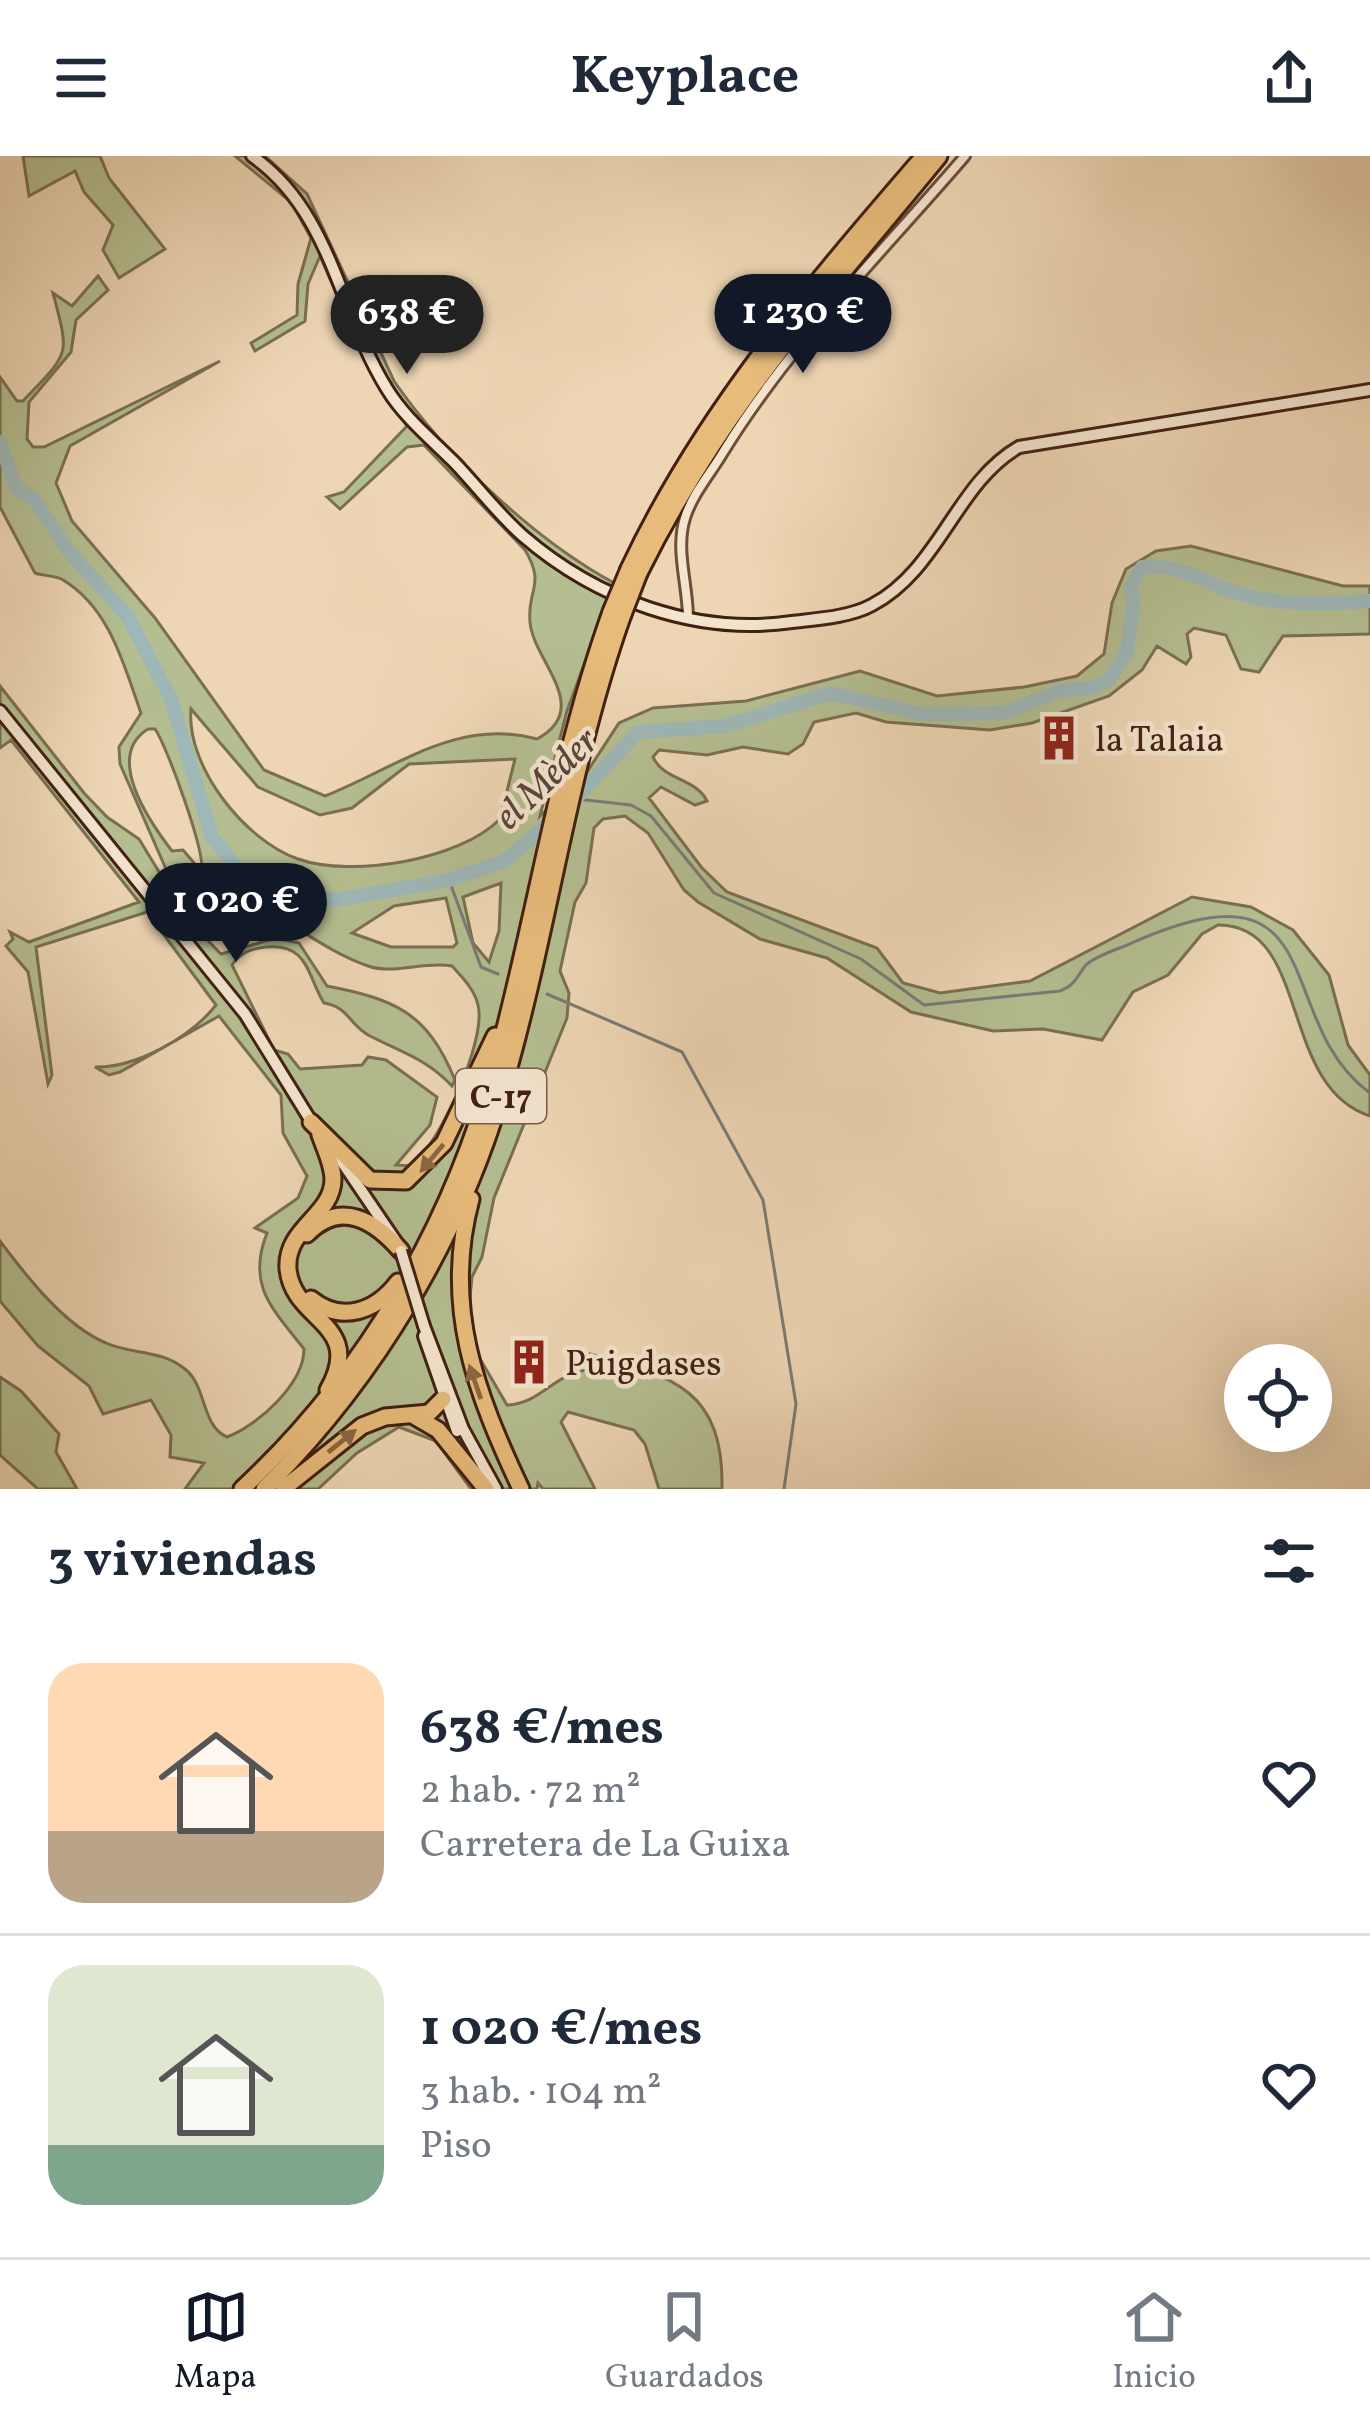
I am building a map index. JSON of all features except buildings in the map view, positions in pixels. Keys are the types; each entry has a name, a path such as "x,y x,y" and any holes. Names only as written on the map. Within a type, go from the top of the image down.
{"highway":[{"name":"C-17","path":"242,1489 312,1419 376,1335 467,1153 506,1018 563,759 656,510 729,393 924,156"},
{"name":"C-17","path":"634,571 741,396 939,156"},
{"name":"C-17","path":"264,1489 361,1377 424,1275 474,1172 511,1062 580,748 617,615"},
{"path":"315,1128 370,1180 406,1181 444,1143 506,1018"},
{"path":"312,1419 334,1381 339,1350 328,1326 295,1292 288,1263 297,1233 325,1204 332,1187 315,1128"},
{"path":"474,1172 458,1268 464,1346 521,1489"},
{"path":"401,1252 369,1221 334,1216 316,1224 302,1240 297,1274 319,1305 353,1312 380,1302 416,1263"},
{"path":"283,1489 362,1426 429,1413 443,1399"},
{"path":"411,1414 438,1430 491,1489"}],"street":[{"path":"252,156 304,205 386,388 418,427 520,533 560,565 633,602 688,619 770,625 869,607 914,576 998,460 1019,447 1370,390"},
{"path":"688,619 681,546 686,517 700,490 745,417 816,321 965,156"},
{"path":"0,711 245,1014 315,1128 380,1212 401,1252 463,1429 491,1489"},
{"path":"426,1330 443,1399 491,1489"}],"green space":[{"path":"23,156 100,156 109,178 165,249 119,278 103,250 113,225 84,192 75,171 29,196"},
{"path":"235,156 265,156 307,194 394,381 439,438 523,520 614,583 567,711 540,816 585,775 619,723 653,708 746,701 860,671 937,696 1077,676 1104,654 1112,603 1126,569 1156,551 1191,546 1343,586 1370,586 1370,634 1283,636 1259,672 1241,669 1226,635 1194,628 1187,634 1191,657 1186,664 1157,646 1142,670 1109,696 1032,723 990,730 886,722 856,713 814,722 803,744 788,754 743,747 707,755 659,750 653,757 658,765 707,801 695,805 661,787 649,798 702,868 727,892 877,948 903,983 940,993 1030,981 1192,897 1251,907 1293,930 1329,975 1348,1045 1370,1075 1370,1116 1341,1099 1321,1074 1283,977 1268,950 1247,932 1218,925 1202,934 1168,975 1133,992 1102,1040 1043,1029 993,1031 911,1012 827,958 760,939 684,890 648,833 625,816 603,819 594,828 586,883 575,902 560,971 569,993 567,1018 494,1198 482,1257 472,1277 468,1318 476,1352 507,1405 529,1400 565,1377 587,1370 590,1354 647,1371 689,1393 714,1430 722,1489 659,1489 645,1444 634,1430 568,1412 561,1422 595,1489 543,1489 538,1483 537,1489 471,1489 436,1441 399,1427 357,1453 318,1489 185,1489 204,1463 170,1457 171,1435 151,1400 103,1414 89,1386 38,1346 0,1301 0,1241 76,1325 106,1343 166,1358 185,1369 213,1424 227,1437 252,1424 277,1402 302,1362 304,1349 273,1309 261,1282 261,1252 267,1233 255,1228 298,1198 307,1176 283,1133 281,1095 219,1016 120,1072 109,1075 95,1067 128,1062 162,1048 216,1005 147,912 36,947 52,1075 48,1084 28,972 6,946 13,939 10,932 29,942 139,902 11,740 0,748 0,686 84,793 107,817 139,839 164,880 169,876 120,764 119,747 141,713 113,639 79,592 60,578 35,573 0,507 0,377 17,401 23,401 58,362 63,343 53,293 72,306 98,276 108,290 76,320 71,352 29,402 27,439 33,447 44,447 220,361 70,446 56,483 72,521 155,618 264,770 325,796 453,740 508,734 537,739 553,727 560,713 561,699 530,622 535,579 525,550 424,445 407,447 340,509 327,497 344,492 407,426 366,362 320,256 308,284 305,321 255,351 251,343 297,315 298,284 311,238 291,202","holes":["191,709 258,787 320,815 352,808 409,764 515,759 500,819 482,833 433,855 347,867 298,859 258,836 208,776 192,731","148,729 155,729 161,739 192,824 201,871 183,850 172,851 143,806 130,772 135,741","501,883 499,931 489,962 473,943 463,897","206,890 250,902 368,966 441,965 456,970 478,1005 475,1042 447,1115 412,1166 396,1165 430,1125 437,1097 386,1060 368,1057 362,1065 300,1069 288,1054 274,1050 232,965 255,949 291,950 305,963 324,1003 339,1008 370,1036 423,1063 452,1086 455,1080 444,1057 420,1023 389,1003 327,986 299,943 276,938 221,954 189,921 182,899","446,898 457,943 453,947 391,947 352,933 394,906"]},
{"path":"0,1377 21,1391 59,1434 56,1452 77,1489 38,1489 0,1455"}],"waterway":[{"name":"el Mèder","path":"0,442 16,488 34,499 67,549 128,617 171,699 212,837 243,875 277,892 336,900 449,880 505,861 553,819"},
{"name":"el Mèder","path":"570,805 638,732 726,726 831,693 922,714 964,714 1007,712 1059,691 1091,688 1109,680 1127,651 1134,601 1130,589 1142,567 1177,570 1231,591 1282,602 1370,601"},
{"path":"577,799 631,805 651,816 714,893 861,959 924,1005 1060,991 1088,963 1109,952 1193,921 1239,917 1270,930 1290,955 1339,1061 1370,1093"},
{"path":"449,880 481,967 498,974"},
{"path":"547,994 682,1052 763,1200 796,1404 784,1489"}],"place":[{"name":"la Talaia","path":"1059,738"},
{"name":"Puigdases","path":"529,1362"}]}
